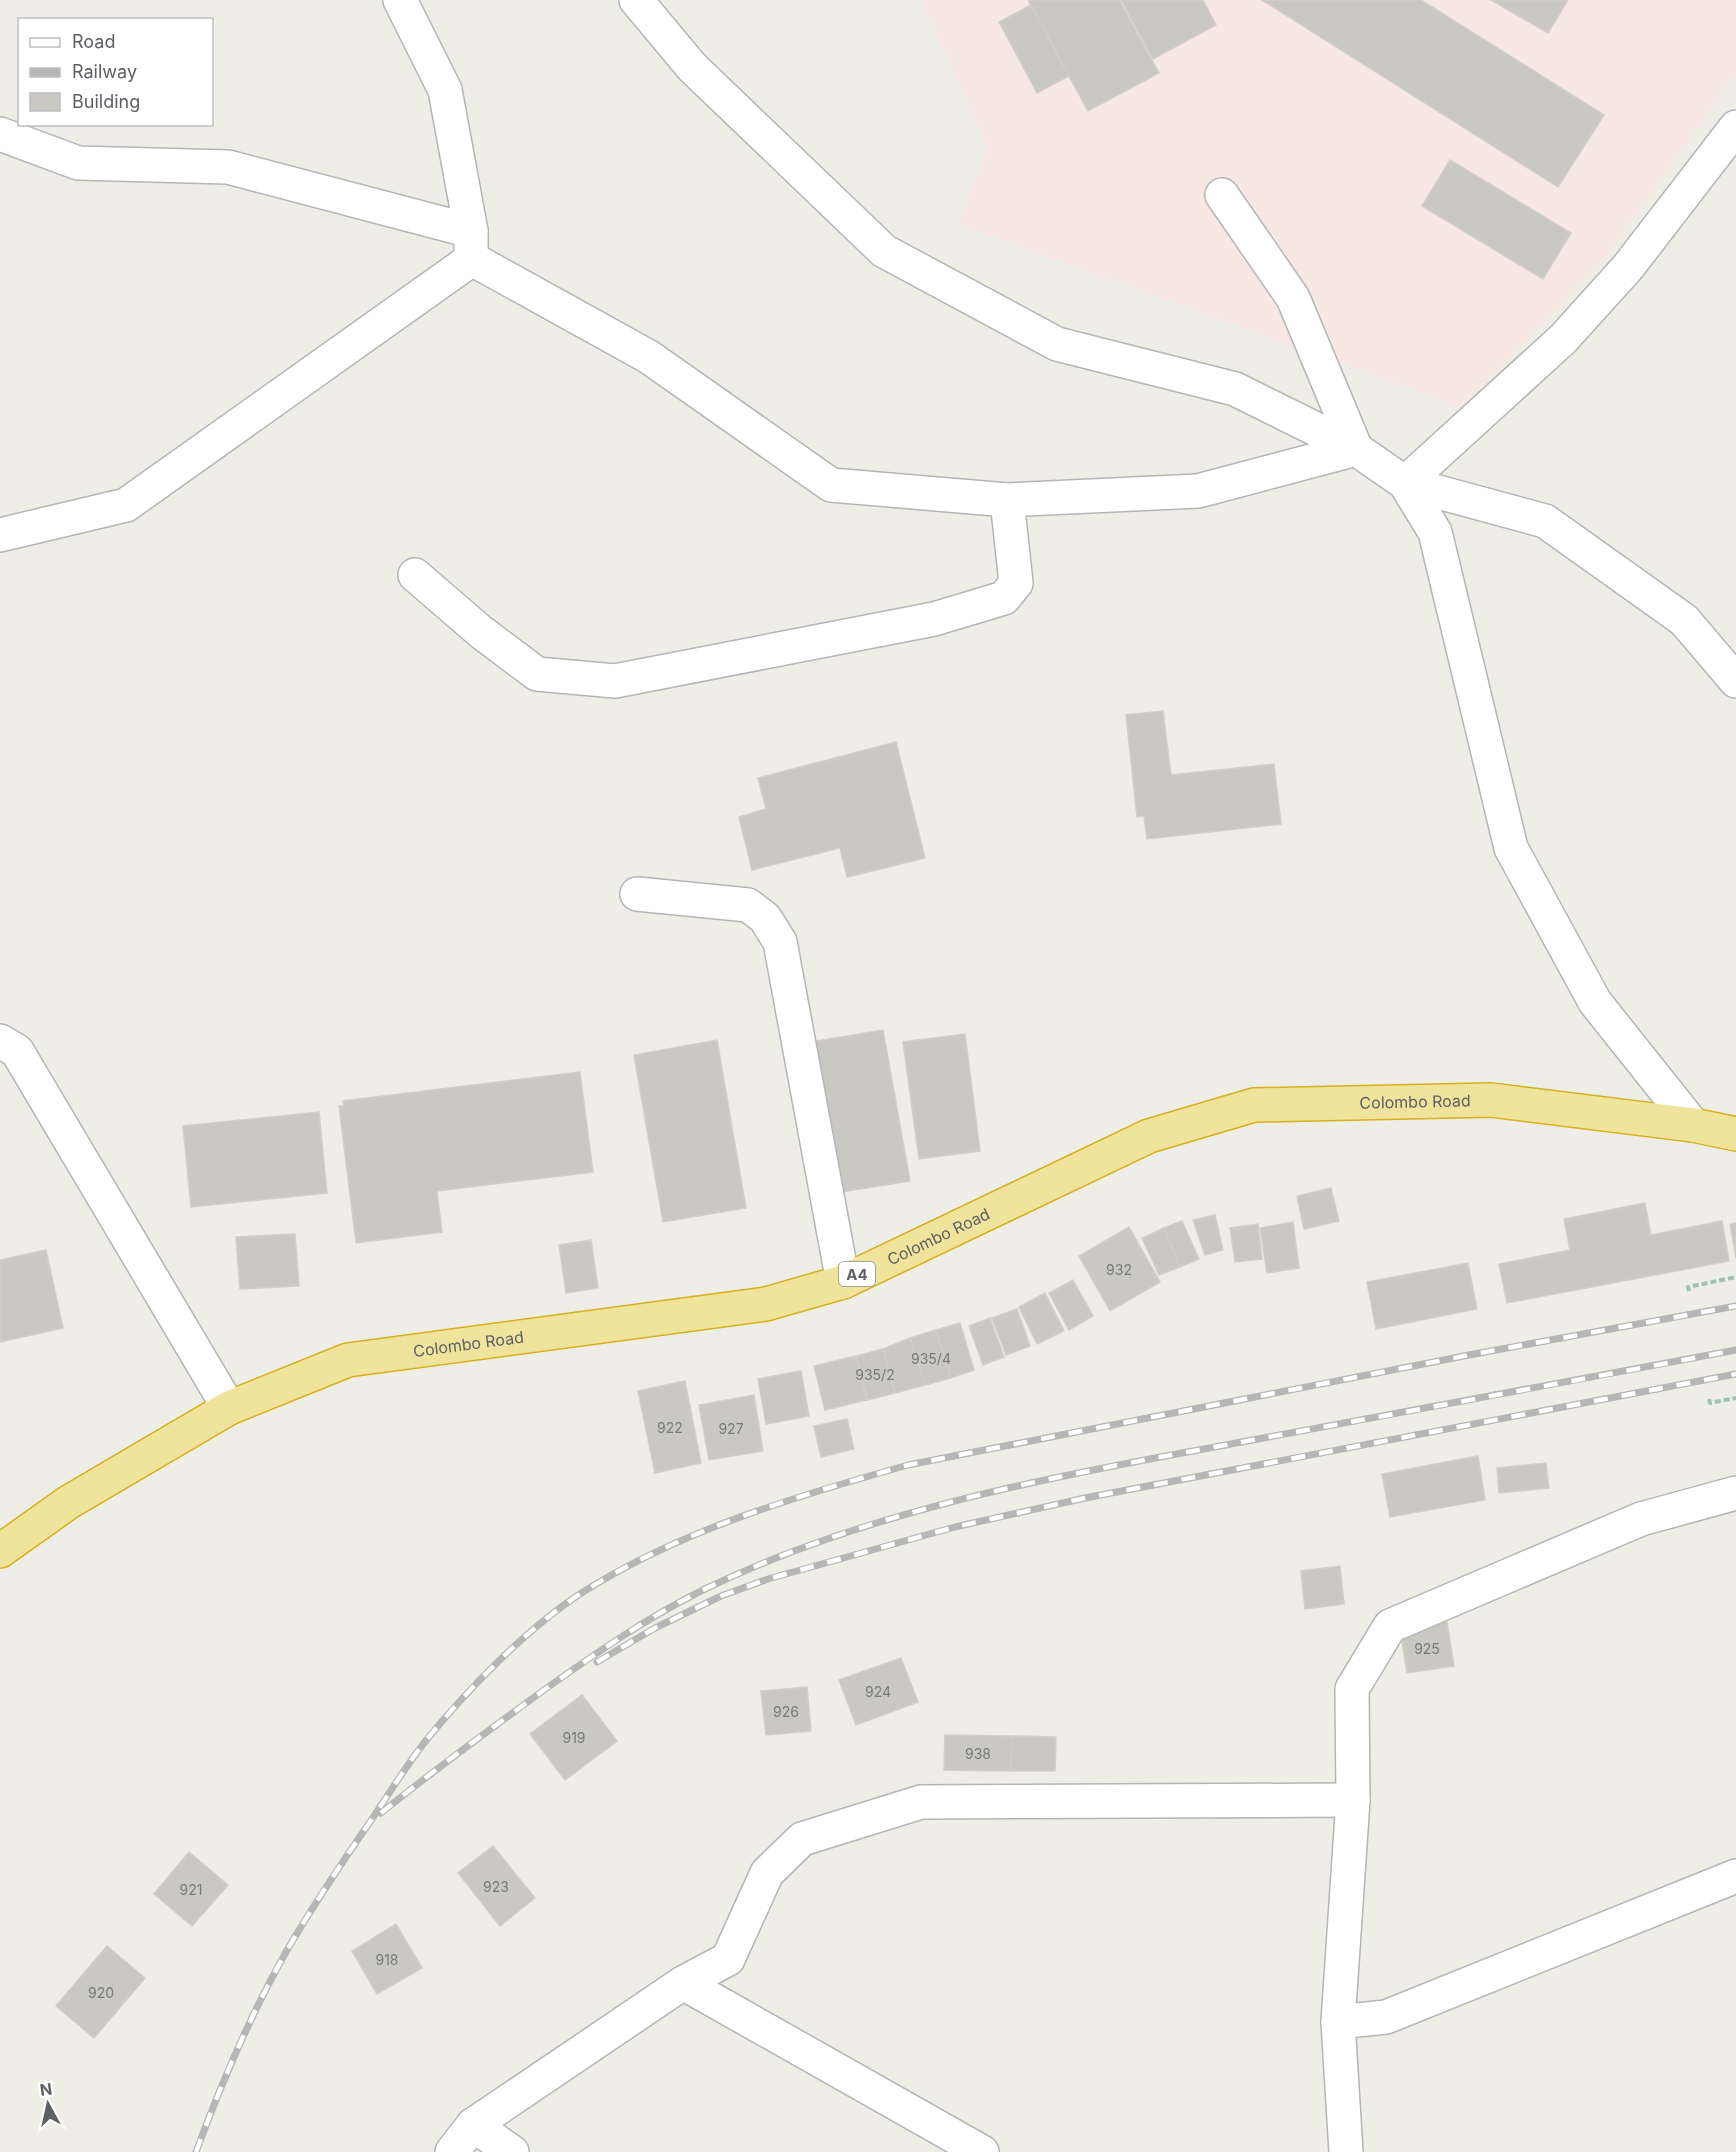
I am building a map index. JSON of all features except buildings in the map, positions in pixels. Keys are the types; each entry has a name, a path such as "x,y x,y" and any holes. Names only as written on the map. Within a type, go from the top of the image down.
{"highway":[{"name":"Colombo Road","path":"0,1551 69,1502 229,1408 348,1360 766,1304 843,1282 1149,1136 1254,1105 1491,1100 1693,1125 1736,1134"}],"street":[{"path":"400,0 444,90 471,245"},
{"path":"636,0 692,67 884,251 1057,344 1235,389 1356,449 1406,483 1545,520 1684,620 1736,681"},
{"path":"1406,483 1563,339 1628,267 1736,127"},
{"path":"0,134 78,163 228,167 471,245 649,357 831,485 1007,500 1198,491 1356,449"},
{"path":"1222,195 1293,298 1356,449"},
{"path":"0,535 126,505 471,245"},
{"path":"1406,483 1435,532 1511,848 1595,1002 1693,1125"},
{"path":"415,575 481,632 537,674 615,681 934,619 1004,598 1016,583 1007,500"},
{"path":"638,894 748,905 765,918 780,942 843,1282"},
{"path":"0,1041 17,1051 229,1408"},
{"path":"1346,2152 1338,2022 1353,1800 1352,1689 1390,1626 1641,1520 1736,1493"},
{"path":"452,2152 473,2125 682,1983 728,1959 767,1873 802,1839 921,1802 1353,1800"},
{"path":"1338,2022 1386,2017 1736,1876"},
{"path":"682,1983 982,2152"},
{"path":"473,2125 512,2152"}],"path":[{"path":"1689,1291 1688,1287 1736,1277"},
{"path":"1709,1399 1710,1403 1736,1398"}],"shaded area":[{"path":"921,0 1736,0 1736,73 1608,254 1462,407 958,224 988,147"}],"railway":[{"path":"196,2152 237,2051 286,1952 328,1883 417,1752 458,1703 519,1642 562,1606 621,1570 660,1550 741,1517 782,1502 908,1465 1469,1355 1736,1306"},
{"path":"381,1813 544,1690 643,1624 705,1589 770,1560 836,1536 903,1515 1039,1481 1736,1350"},
{"path":"597,1662 655,1628 721,1596 768,1579 955,1527 1085,1498 1736,1374"}]}
